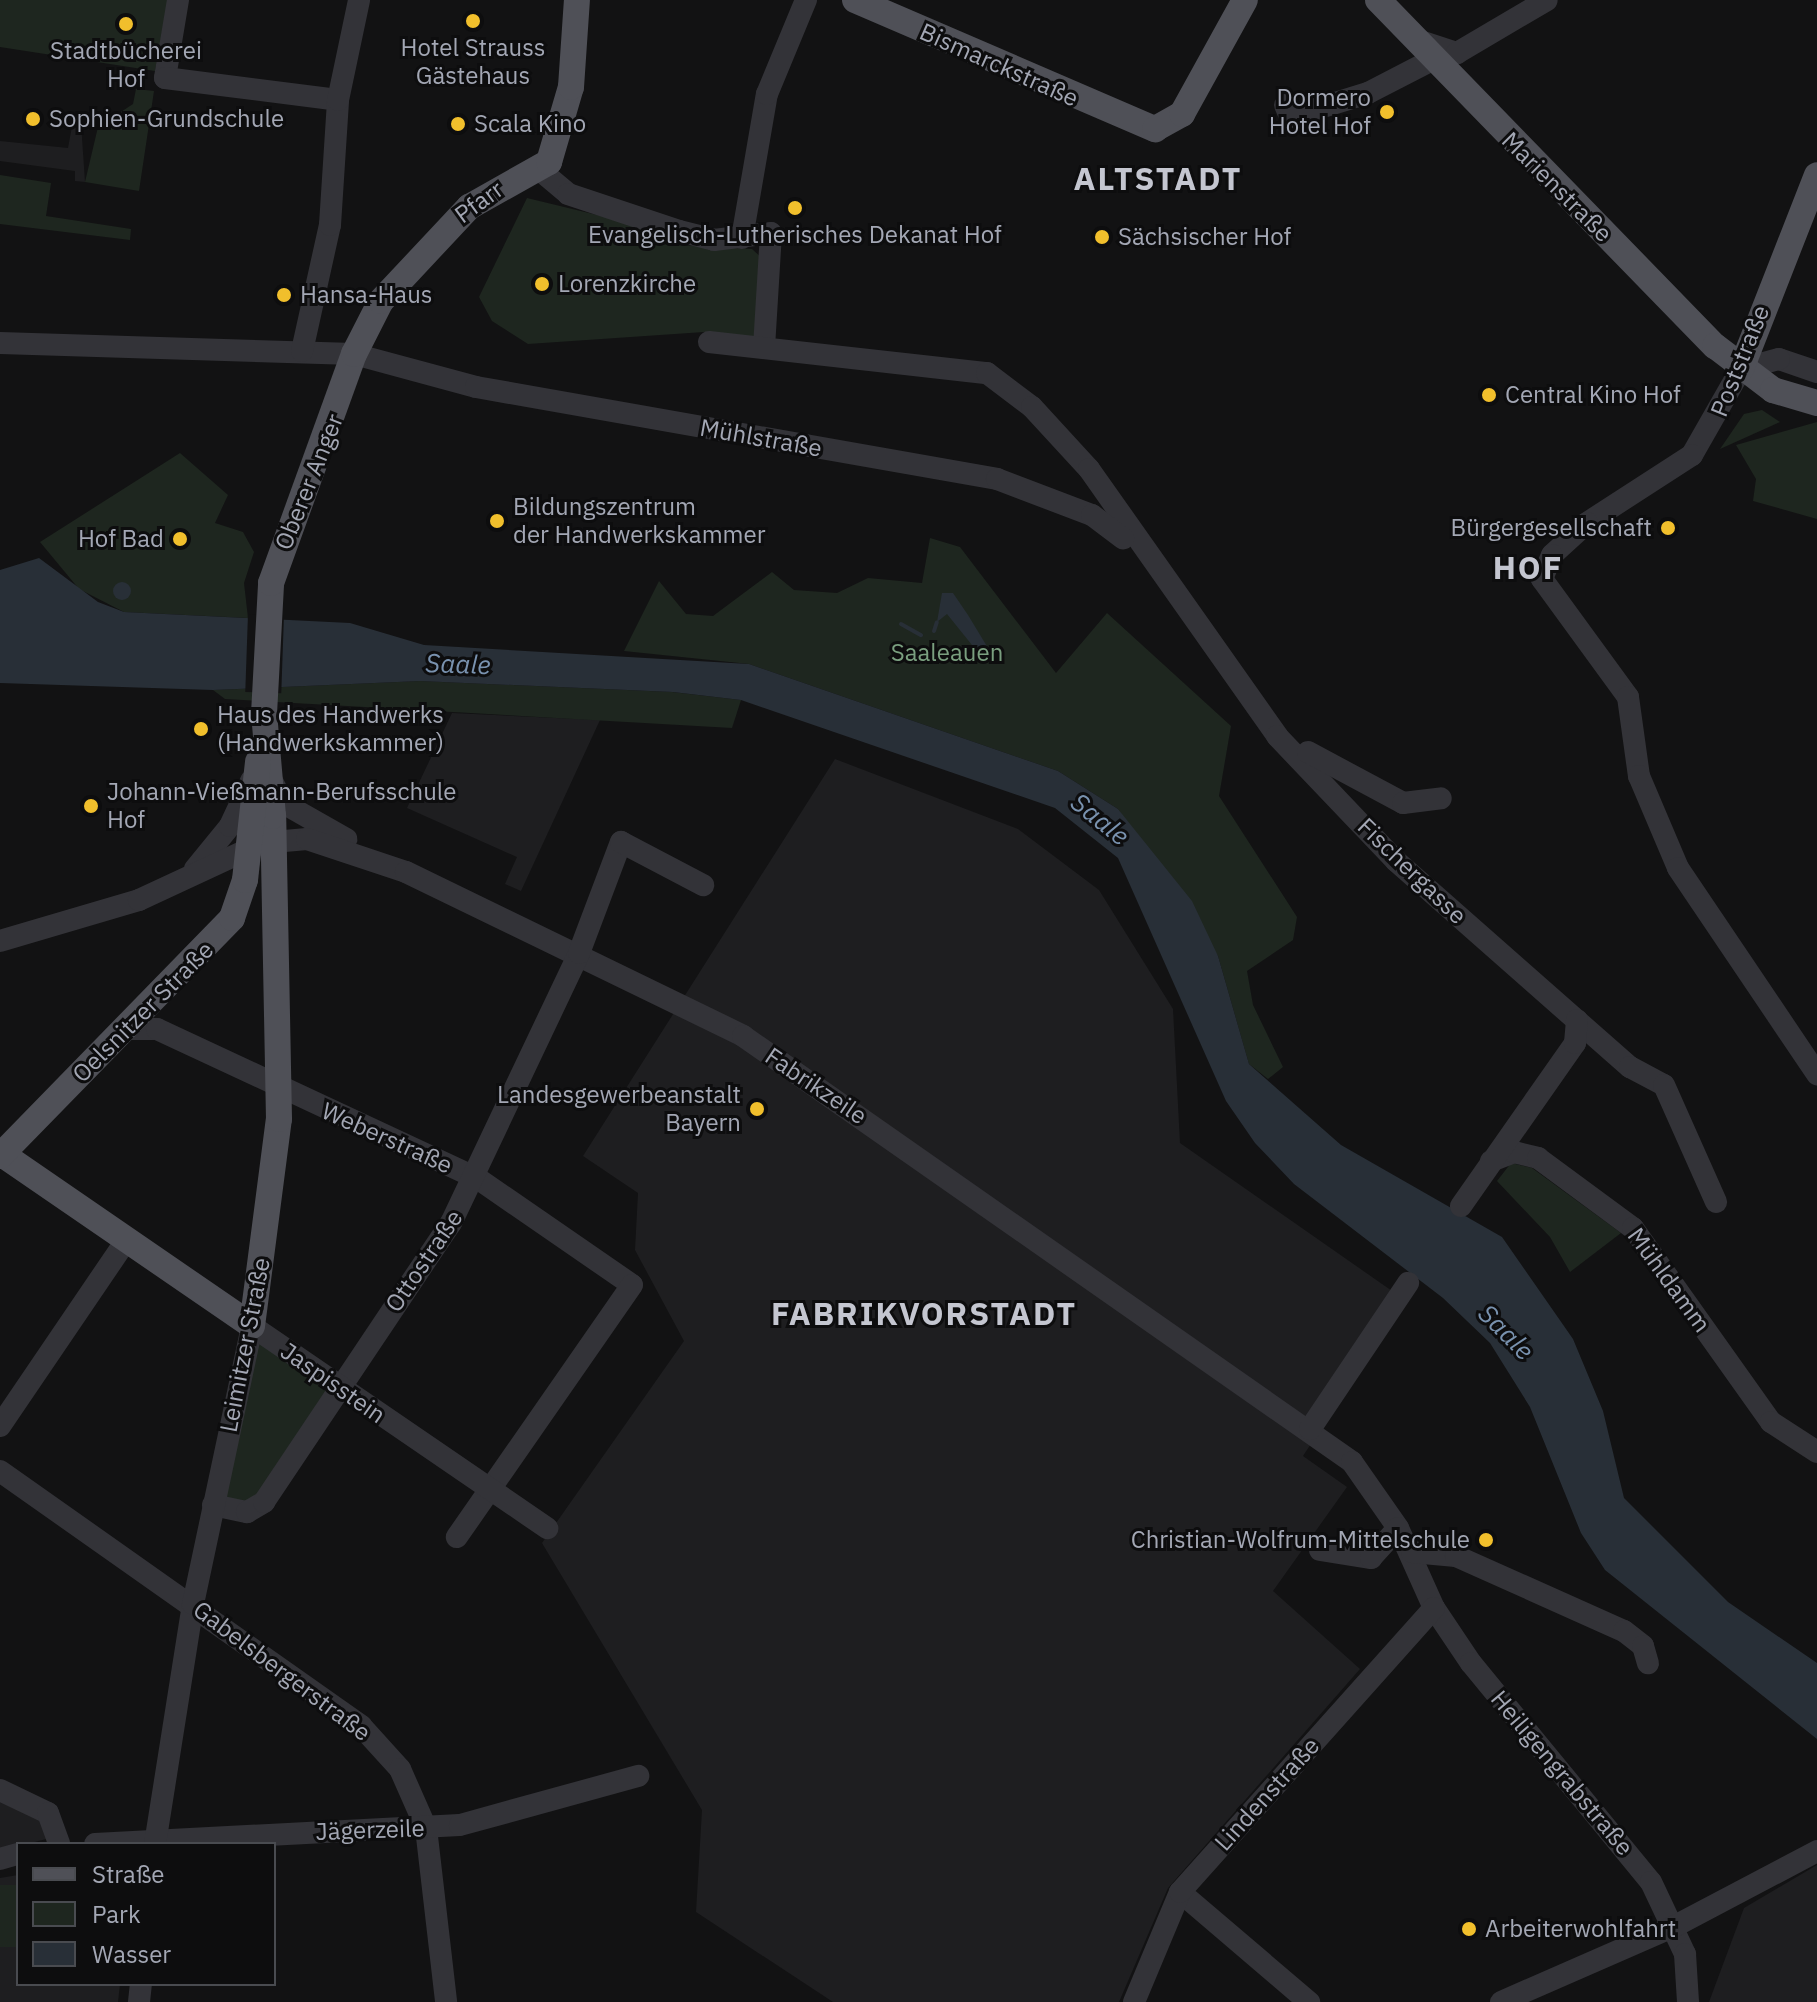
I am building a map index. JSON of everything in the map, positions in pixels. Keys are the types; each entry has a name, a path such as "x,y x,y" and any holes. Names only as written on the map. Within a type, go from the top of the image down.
{"main road":[{"path":"541,171 569,101 577,0"},
{"name":"Bismarckstraße","path":"855,0 1100,110 1161,128 1182,114 1245,0"},
{"name":"Marienstraße","path":"1378,0 1741,369 1780,394 1817,403"},
{"name":"Pfarr","path":"354,354 381,301 433,239 496,186 541,171"},
{"name":"Poststraße","path":"1741,369 1815,187"},
{"name":"Oberer Anger","path":"261,844 266,610 354,354"},
{"name":"Oelsnitzer Straße","path":"1,1154 224,930 241,898 261,844"},
{"name":"Leimitzer Straße","path":"252,1326 278,1090 261,844"},
{"name":"Jaspisstein","path":"1,1154 252,1326"}],"street":[{"path":"178,0 165,78 338,100"},
{"path":"302,351 330,225 338,100 359,0"},
{"path":"742,238 767,94 806,0"},
{"path":"1285,105 1290,117 1368,93 1434,56 1457,53 1492,36 1547,0"},
{"path":"1470,91 1492,36"},
{"path":"541,171 568,194 714,240 771,233 764,348 709,342"},
{"name":"Mühlstraße","path":"0,343 354,354 476,387 997,479 1092,515 1152,560"},
{"name":"Fischergasse","path":"764,348 987,373 1001,382 1089,469 1256,713 1396,861 1577,1020 1676,1101 1716,1202"},
{"path":"1741,369 1779,359 1817,372"},
{"name":"Poststraße","path":"1741,369 1692,455 1587,523 1552,555 1544,591 1617,679 1633,712 1645,795 1678,868 1817,1074"},
{"name":"Fischergasse","path":"1256,713 1319,759 1395,800 1420,806 1441,798"},
{"path":"168,888 219,843 264,768 288,807 406,872"},
{"name":"Fabrikzeile","path":"261,844 323,842 406,872 579,953 743,1036 1310,1429"},
{"name":"Ottostraße","path":"213,1505 247,1512 264,1502 477,1178 579,953 621,842 703,885"},
{"path":"0,941 168,888 261,844"},
{"path":"1461,1206 1575,1043 1577,1020"},
{"name":"Weberstraße","path":"127,1029 157,1029 278,1090 477,1178 632,1285 490,1489"},
{"name":"Mühldamm","path":"1491,1161 1530,1155 1624,1219 1771,1422 1817,1452"},
{"path":"0,1426 127,1239"},
{"path":"1310,1429 1408,1283"},
{"name":"Jaspisstein","path":"252,1326 338,1388 547,1528"},
{"name":"Leimitzer Straße","path":"155,1842 193,1604 252,1326"},
{"name":"Heiligengrabstraße","path":"1310,1429 1352,1462 1412,1552 1434,1608 1558,1774 1619,1837 1675,1926 1688,1965 1688,2002"},
{"name":"Gabelsbergerstraße","path":"0,1471 193,1604 361,1726 400,1769 426,1828 446,2002"},
{"path":"457,1537 490,1489"},
{"path":"1320,1550 1371,1558 1398,1528"},
{"path":"1412,1552 1456,1556 1624,1631 1643,1646 1648,1663"},
{"name":"Lindenstraße","path":"1134,2002 1180,1892 1434,1608"},
{"name":"Jägerzeile","path":"155,1842 426,1828 638,1776"},
{"path":"0,1790 48,1813 58,1842"},
{"path":"1501,2002 1675,1926 1817,1851"},
{"path":"1180,1892 1309,2002"}],"shaded area":[{"path":"73,121 81,123 85,182 75,181 75,171 0,161 0,141 68,148"},
{"path":"452,713 600,720 521,891 505,884 517,857 407,808"},
{"path":"835,759 1018,829 1099,890 1173,1009 1180,1143 1405,1300 1303,1456 1347,1487 1273,1591 1360,1669 1168,1888 1119,2002 833,2002 696,1912 702,1810 542,1543 684,1341 635,1250 638,1193 583,1156"},
{"path":"0,1800 42,1820 50,1838 16,1842 16,1847 0,1851"},
{"path":"1817,1865 1817,2002 1709,2002 1744,1908"},
{"path":"16,1875 16,1986 120,1986 118,2002 0,2002 0,1878"}],"green space":[{"path":"0,0 168,0 155,71 0,47"},
{"path":"136,89 154,91 139,191 85,182 98,127 133,104"},
{"path":"0,175 51,183 46,216 131,229 130,240 0,224"},
{"path":"527,198 659,230 658,244 752,249 763,259 755,338 704,332 528,344 492,321 479,297"},
{"path":"1762,410 1780,422 1720,449 1744,414"},
{"path":"1817,422 1817,519 1753,501 1756,479 1736,445"},
{"name":"Hof Bad","path":"180,453 228,495 215,523 243,532 254,552 244,583 248,618 124,612 79,589 40,542"},
{"name":"Saaleauen","path":"930,538 960,547 1056,673 1107,613 1231,726 1219,796 1297,917 1293,940 1247,971 1253,1005 1283,1067 1268,1079 1249,1064 1218,956 1118,809 1058,771 749,664 624,651 659,581 686,614 713,616 772,572 794,590 837,593 868,578 922,583"},
{"path":"420,681 672,692 741,700 732,728 225,699 213,690"},
{"path":"1511,1163 1532,1168 1621,1233 1570,1272 1550,1237 1497,1181"},
{"path":"251,1328 336,1388 250,1506 216,1504"},
{"path":"0,1885 16,1885 16,1947 0,1947"}],"water":[{"name":"Saale","path":"39,558 98,602 124,612 350,623 424,645 749,664 1058,771 1118,809 1192,901 1218,956 1249,1064 1341,1145 1502,1237 1573,1339 1603,1411 1624,1498 1728,1602 1817,1663 1817,1739 1605,1570 1581,1533 1530,1407 1490,1343 1443,1298 1294,1184 1255,1143 1226,1101 1118,858 1055,808 741,700 673,692 420,681 213,690 0,683 0,570"},
{"path":"122,582 131,591 122,600 113,591"},
{"path":"942,593 953,593 968,615 988,648 980,655 947,614 937,622"}],"pier":[{"path":"248,614 284,615 281,693 245,692"}],"waterway":[{"path":"934,631 937,622"},
{"path":"901,624 921,635"}],"place":[{"name":"Hotel Strauss Gästehaus","path":"473,21"},
{"name":"Stadtbücherei Hof","path":"126,24"},
{"name":"Dormero Hotel Hof","path":"1387,112"},
{"name":"Sophien-Grundschule","path":"33,119"},
{"name":"Scala Kino","path":"458,124"},
{"name":"Evangelisch-Lutherisches Dekanat Hof","path":"795,208"},
{"name":"Sächsischer Hof","path":"1102,237"},
{"name":"Lorenzkirche","path":"542,284"},
{"name":"Hansa-Haus","path":"284,295"},
{"name":"Central Kino Hof","path":"1489,395"},
{"name":"Bildungszentrum der Handwerkskammer","path":"497,521"},
{"name":"Bürgergesellschaft","path":"1668,528"},
{"name":"Hof Bad","path":"180,539"},
{"name":"Haus des Handwerks (Handwerkskammer)","path":"201,729"},
{"name":"Johann-Vießmann-Berufsschule Hof","path":"91,806"},
{"name":"Landesgewerbeanstalt Bayern","path":"757,1109"},
{"name":"Christian-Wolfrum-Mittelschule","path":"1486,1540"},
{"name":"Arbeiterwohlfahrt","path":"1469,1929"}],"district":[{"name":"ALTSTADT","path":"1158,178"},
{"name":"HOF","path":"1528,567"},
{"name":"FABRIKVORSTADT","path":"924,1313"}]}
